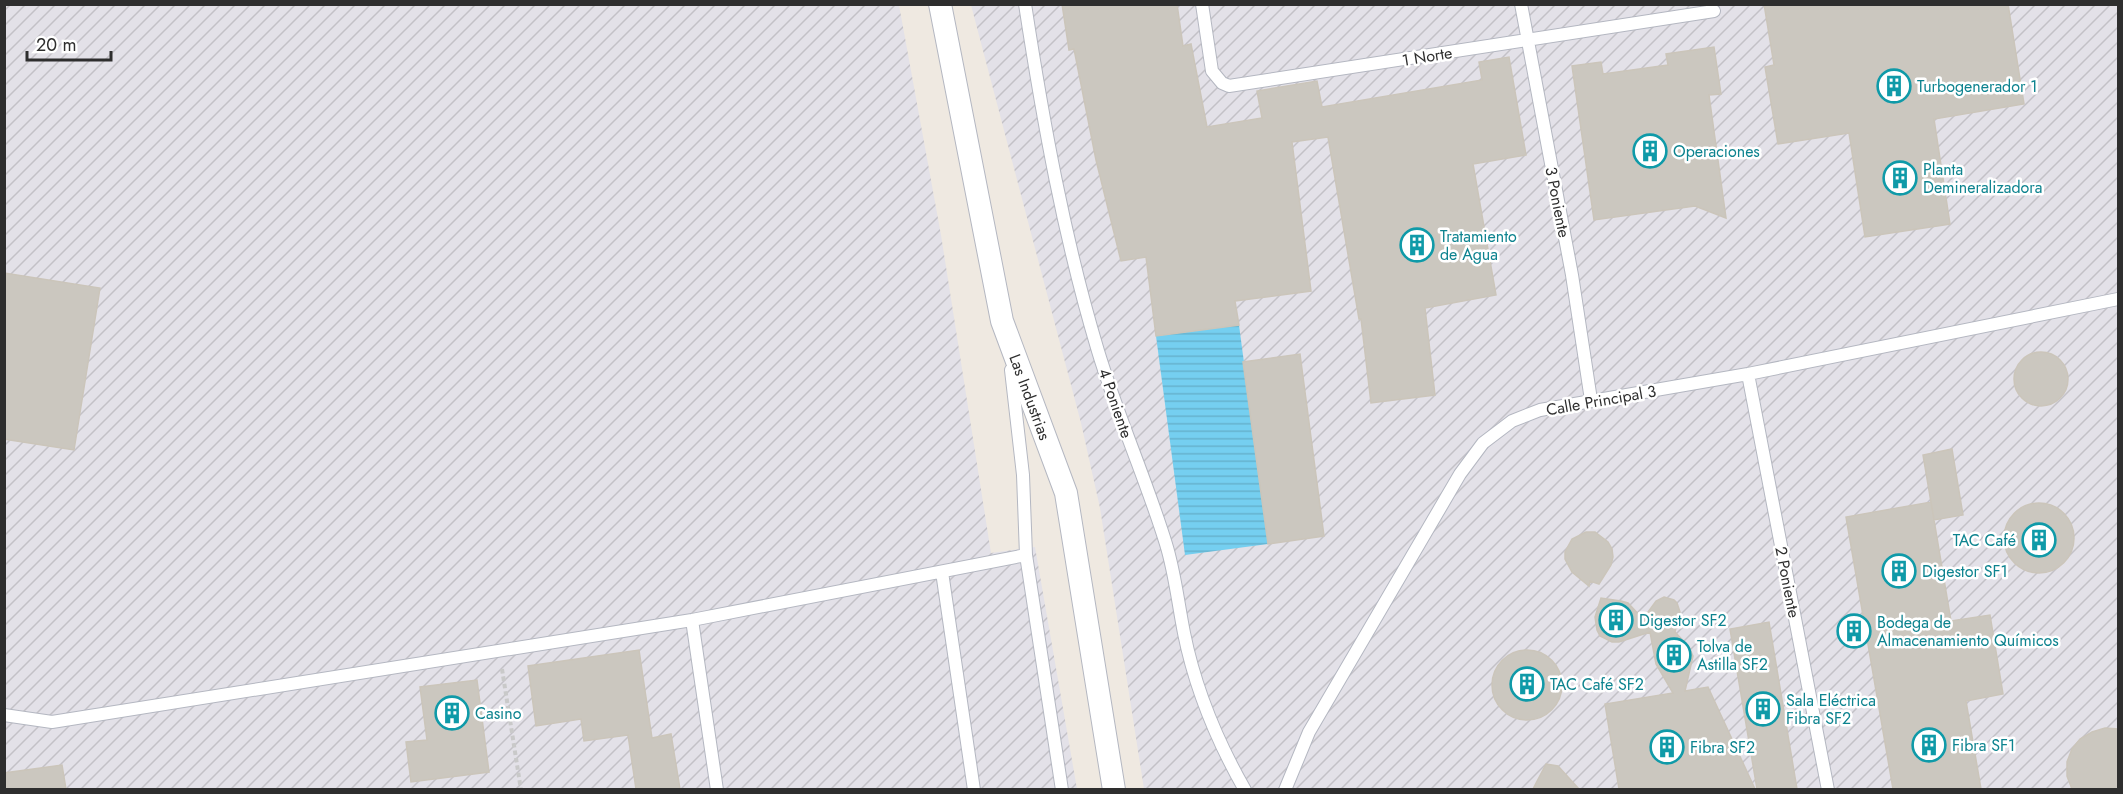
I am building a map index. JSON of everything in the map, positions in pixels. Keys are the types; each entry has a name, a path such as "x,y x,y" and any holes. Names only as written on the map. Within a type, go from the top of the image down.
{"street":[{"name":"Las Industrias","path":"940,4 1002,321 1066,493 1114,789"}],"lane":[{"name":"4 Poniente","path":"1025,4 1041,108 1086,309 1111,391 1149,491 1168,549 1196,680 1213,725 1245,789"},
{"name":"1 Norte","path":"1202,4 1212,71 1221,83 1229,86 1714,11"},
{"name":"3 Poniente","path":"1521,4 1572,275 1591,400"},
{"name":"Calle Principal 3","path":"1285,789 1309,732 1460,474 1483,443 1512,421 1540,410 1748,374 2118,299"},
{"path":"1002,321 1019,424 1026,555 1062,789"},
{"name":"2 Poniente","path":"1748,374 1828,789"},
{"path":"4,715 52,722 692,620 1026,555"},
{"path":"942,572 974,789"},
{"path":"692,620 717,789"}],"path":[{"path":"500,651 521,789"}],"shaded area":[{"path":"5,5 899,5 941,235 991,553 1035,547 1077,789 5,790"},
{"path":"971,5 2118,5 2118,789 1144,789 1100,508 1081,423"}],"water":[{"path":"1239,325 1268,544 1185,555 1156,336"}],"building":[{"path":"1062,4 1177,4 1183,46 1191,44 1207,127 1262,118 1257,91 1317,81 1322,107 1482,80 1479,62 1509,57 1526,155 1473,164 1496,295 1425,308 1435,395 1371,403 1361,319 1359,319 1328,137 1292,142 1311,291 1235,301 1239,325 1156,336 1146,257 1121,261 1096,160 1074,49 1069,50"},
{"name":"Turbogenerador 1","path":"1764,4 2008,4 2024,104 1934,119 1950,224 1865,237 1849,133 1778,144 1765,67 1774,65"},
{"name":"Operaciones","path":"1714,47 1721,94 1709,95 1726,218 1695,206 1594,220 1572,66 1601,62 1603,74 1668,65 1666,54"},
{"path":"4,273 100,288 74,450 4,439"},
{"path":"2041,352 2051,354 2060,360 2066,369 2068,379 2066,389 2060,398 2051,404 2041,406 2031,404 2022,398 2016,389 2014,379 2016,369 2022,360 2031,354"},
{"path":"1300,354 1324,536 1268,544 1243,362"},
{"path":"1952,449 1963,515 1934,520 1923,455"},
{"name":"Fibra SF1","path":"1931,502 1951,621 1990,615 2003,694 1966,701 1981,789 1893,789 1846,517"},
{"name":"TAC Café","path":"2039,503 2052,506 2064,513 2071,525 2074,538 2071,551 2064,563 2052,570 2039,573 2026,570 2014,563 2007,551 2004,538 2007,525 2014,513 2026,506"},
{"path":"1586,532 1595,532 1608,542 1613,557 1611,565 1599,584 1590,581 1589,586 1572,572 1565,559 1565,552 1572,539"},
{"name":"Fibra SF2","path":"1664,597 1677,603 1680,612 1675,632 1689,647 1693,656 1685,691 1708,687 1755,789 1619,789 1605,704 1673,693 1656,664 1650,632 1612,642 1600,636 1595,617 1601,598 1628,603 1643,619 1656,601"},
{"name":"Sala Eléctrica Fibra SF2","path":"1769,622 1797,789 1757,789 1730,629"},
{"path":"639,650 652,738 671,734 680,789 636,789 628,735 584,741 581,719 536,726 528,666"},
{"name":"TAC Café SF2","path":"1527,650 1540,653 1552,660 1559,672 1562,685 1559,698 1552,710 1540,717 1527,720 1514,717 1502,710 1495,698 1492,685 1495,672 1502,660 1514,653"},
{"name":"Casino","path":"477,680 489,772 411,782 406,742 427,740 420,687"},
{"path":"2105,728 2118,729 2118,789 2072,789 2067,776 2067,762 2072,749 2080,739"},
{"path":"1546,764 1558,766 1579,789 1533,789"},
{"path":"62,765 66,789 4,789 4,773"}],"place":[{"name":"Turbogenerador 1","path":"1894,86"},
{"name":"Operaciones","path":"1650,151"},
{"name":"Planta Demineralizadora","path":"1900,178"},
{"name":"Tratamiento de Agua","path":"1417,245"},
{"name":"TAC Café","path":"2039,540"},
{"name":"Digestor SF1","path":"1899,571"},
{"name":"Digestor SF2","path":"1616,620"},
{"name":"Bodega de Almacenamiento Químicos","path":"1854,631"},
{"name":"Tolva de Astilla SF2","path":"1674,655"},
{"name":"TAC Café SF2","path":"1527,684"},
{"name":"Sala Eléctrica Fibra SF2","path":"1763,709"},
{"name":"Casino","path":"452,713"},
{"name":"Fibra SF1","path":"1929,745"},
{"name":"Fibra SF2","path":"1667,747"}]}
